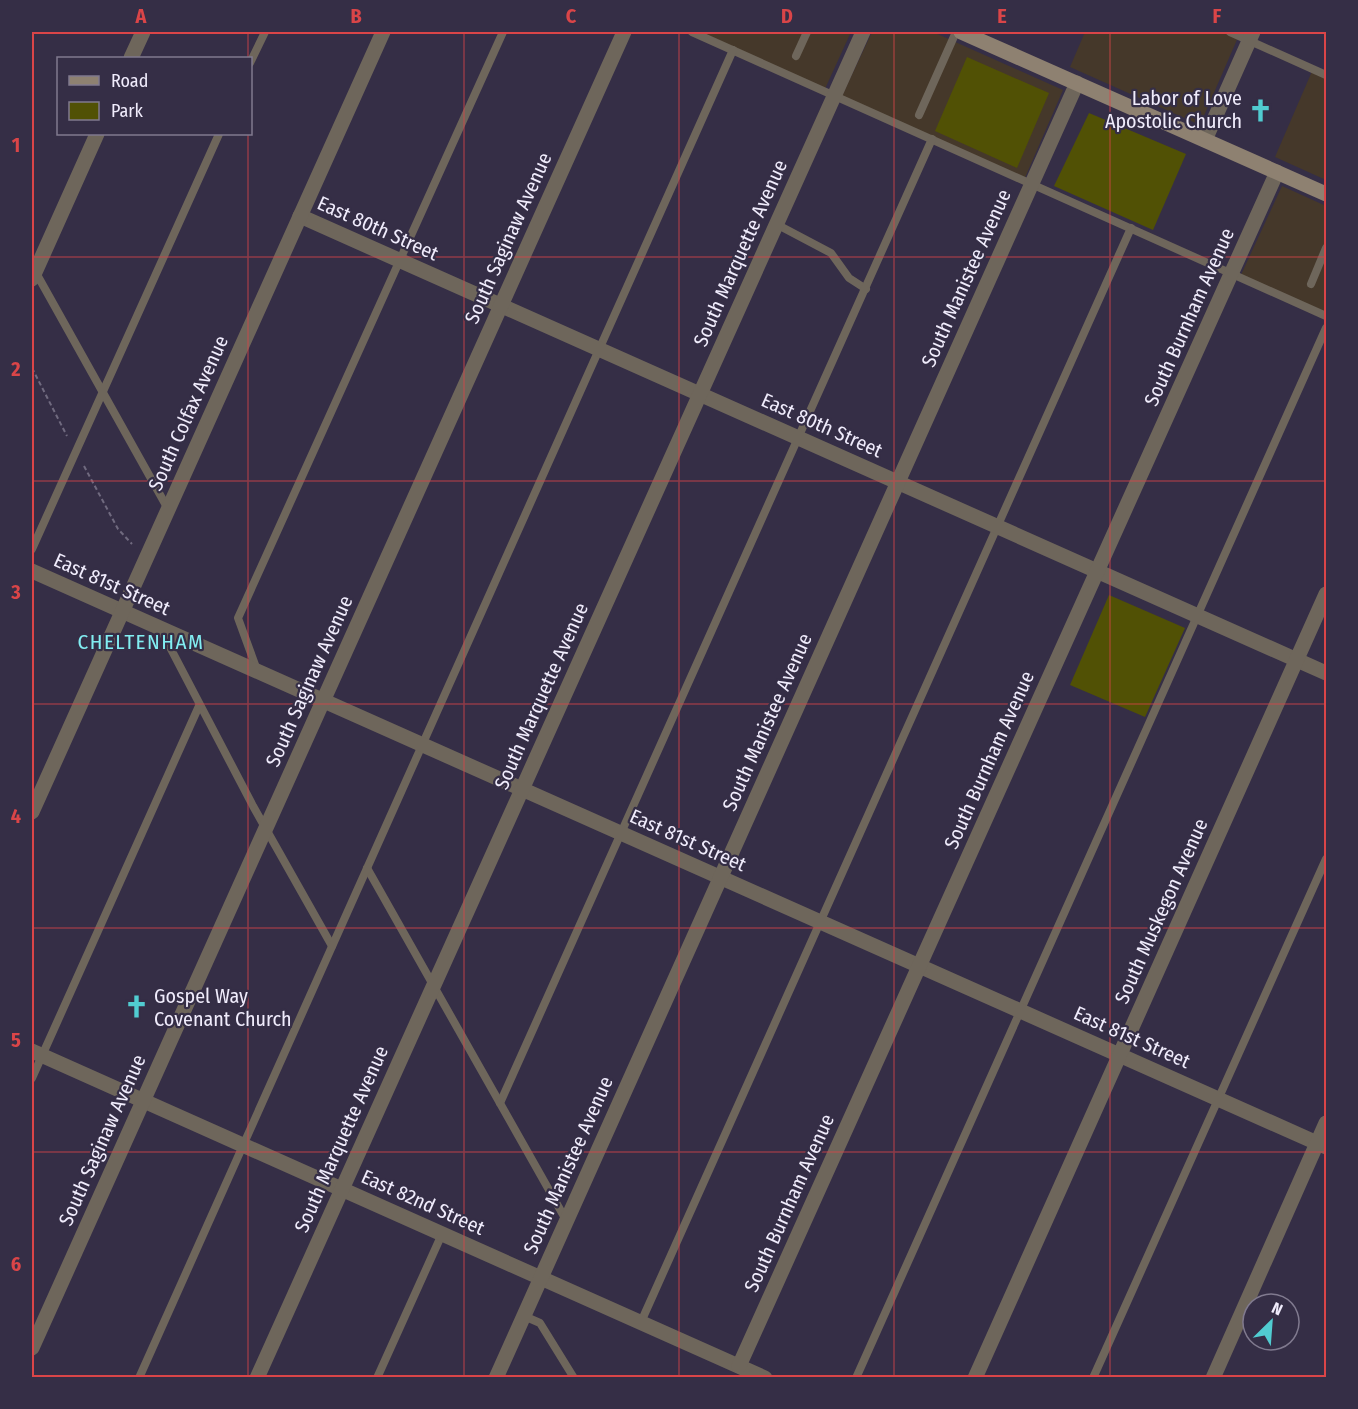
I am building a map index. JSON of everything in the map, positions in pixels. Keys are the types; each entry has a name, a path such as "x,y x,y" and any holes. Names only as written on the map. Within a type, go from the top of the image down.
{"main road":[{"path":"961,32 1326,194"}],"street":[{"path":"131,57 143,32"},
{"name":"South Colfax Avenue","path":"32,812 383,32"},
{"name":"South Saginaw Avenue","path":"32,1348 624,32"},
{"name":"South Marquette Avenue","path":"257,1377 863,32"},
{"path":"1205,140 1251,36"},
{"name":"South Manistee Avenue","path":"496,1377 1077,83"},
{"path":"33,272 97,135"},
{"name":"South Burnham Avenue","path":"739,1366 1277,171"},
{"name":"East 80th Street","path":"300,216 1326,673"},
{"name":"East 81st Street","path":"32,571 1322,1145"},
{"name":"South Muskegon Avenue","path":"975,1377 1326,594"},
{"name":"East 82nd Street","path":"37,1053 765,1377"},
{"path":"1213,1377 1322,1145 1326,1123"}],"lane":[{"path":"252,59 265,32"},
{"path":"257,671 238,618 503,32"},
{"path":"692,32 1326,316"},
{"path":"796,56 807,32"},
{"path":"919,114 961,32"},
{"path":"1230,32 1251,36 1326,75"},
{"path":"138,1377 733,50"},
{"path":"32,549 219,135"},
{"path":"500,1103 800,438 932,139"},
{"path":"776,224 831,254 849,278 866,289"},
{"path":"641,1322 1131,228"},
{"path":"1311,284 1324,261 1326,248"},
{"path":"33,272 168,509"},
{"path":"856,1377 1326,328"},
{"path":"160,628 265,829 332,946"},
{"path":"32,1078 37,1053 199,706"},
{"path":"1093,1377 1326,859"},
{"path":"367,868 566,1220"},
{"path":"376,1377 442,1234"},
{"path":"524,1316 540,1323 574,1377"}],"path":[{"path":"32,368 67,436"},
{"path":"84,466 118,529 132,544"}],"shaded area":[{"path":"692,32 851,32 824,91"},
{"path":"872,32 933,32 1063,90 1024,180 841,98"},
{"path":"1085,32 1230,32 1239,35 1200,125 1070,67"},
{"path":"1313,69 1326,75 1326,180 1275,157"},
{"path":"1282,186 1326,206 1326,316 1240,277"}],"green space":[{"path":"967,57 1049,93 1017,168 935,131"},
{"path":"1089,113 1186,154 1153,230 1054,186"},
{"path":"1109,595 1185,628 1145,717 1070,685"}],"place":[{"name":"Labor of Love Apostolic Church","path":"1260,110"},
{"name":"Gospel Way Covenant Church","path":"136,1007"}],"district":[{"name":"CHELTENHAM","path":"141,642"}]}
